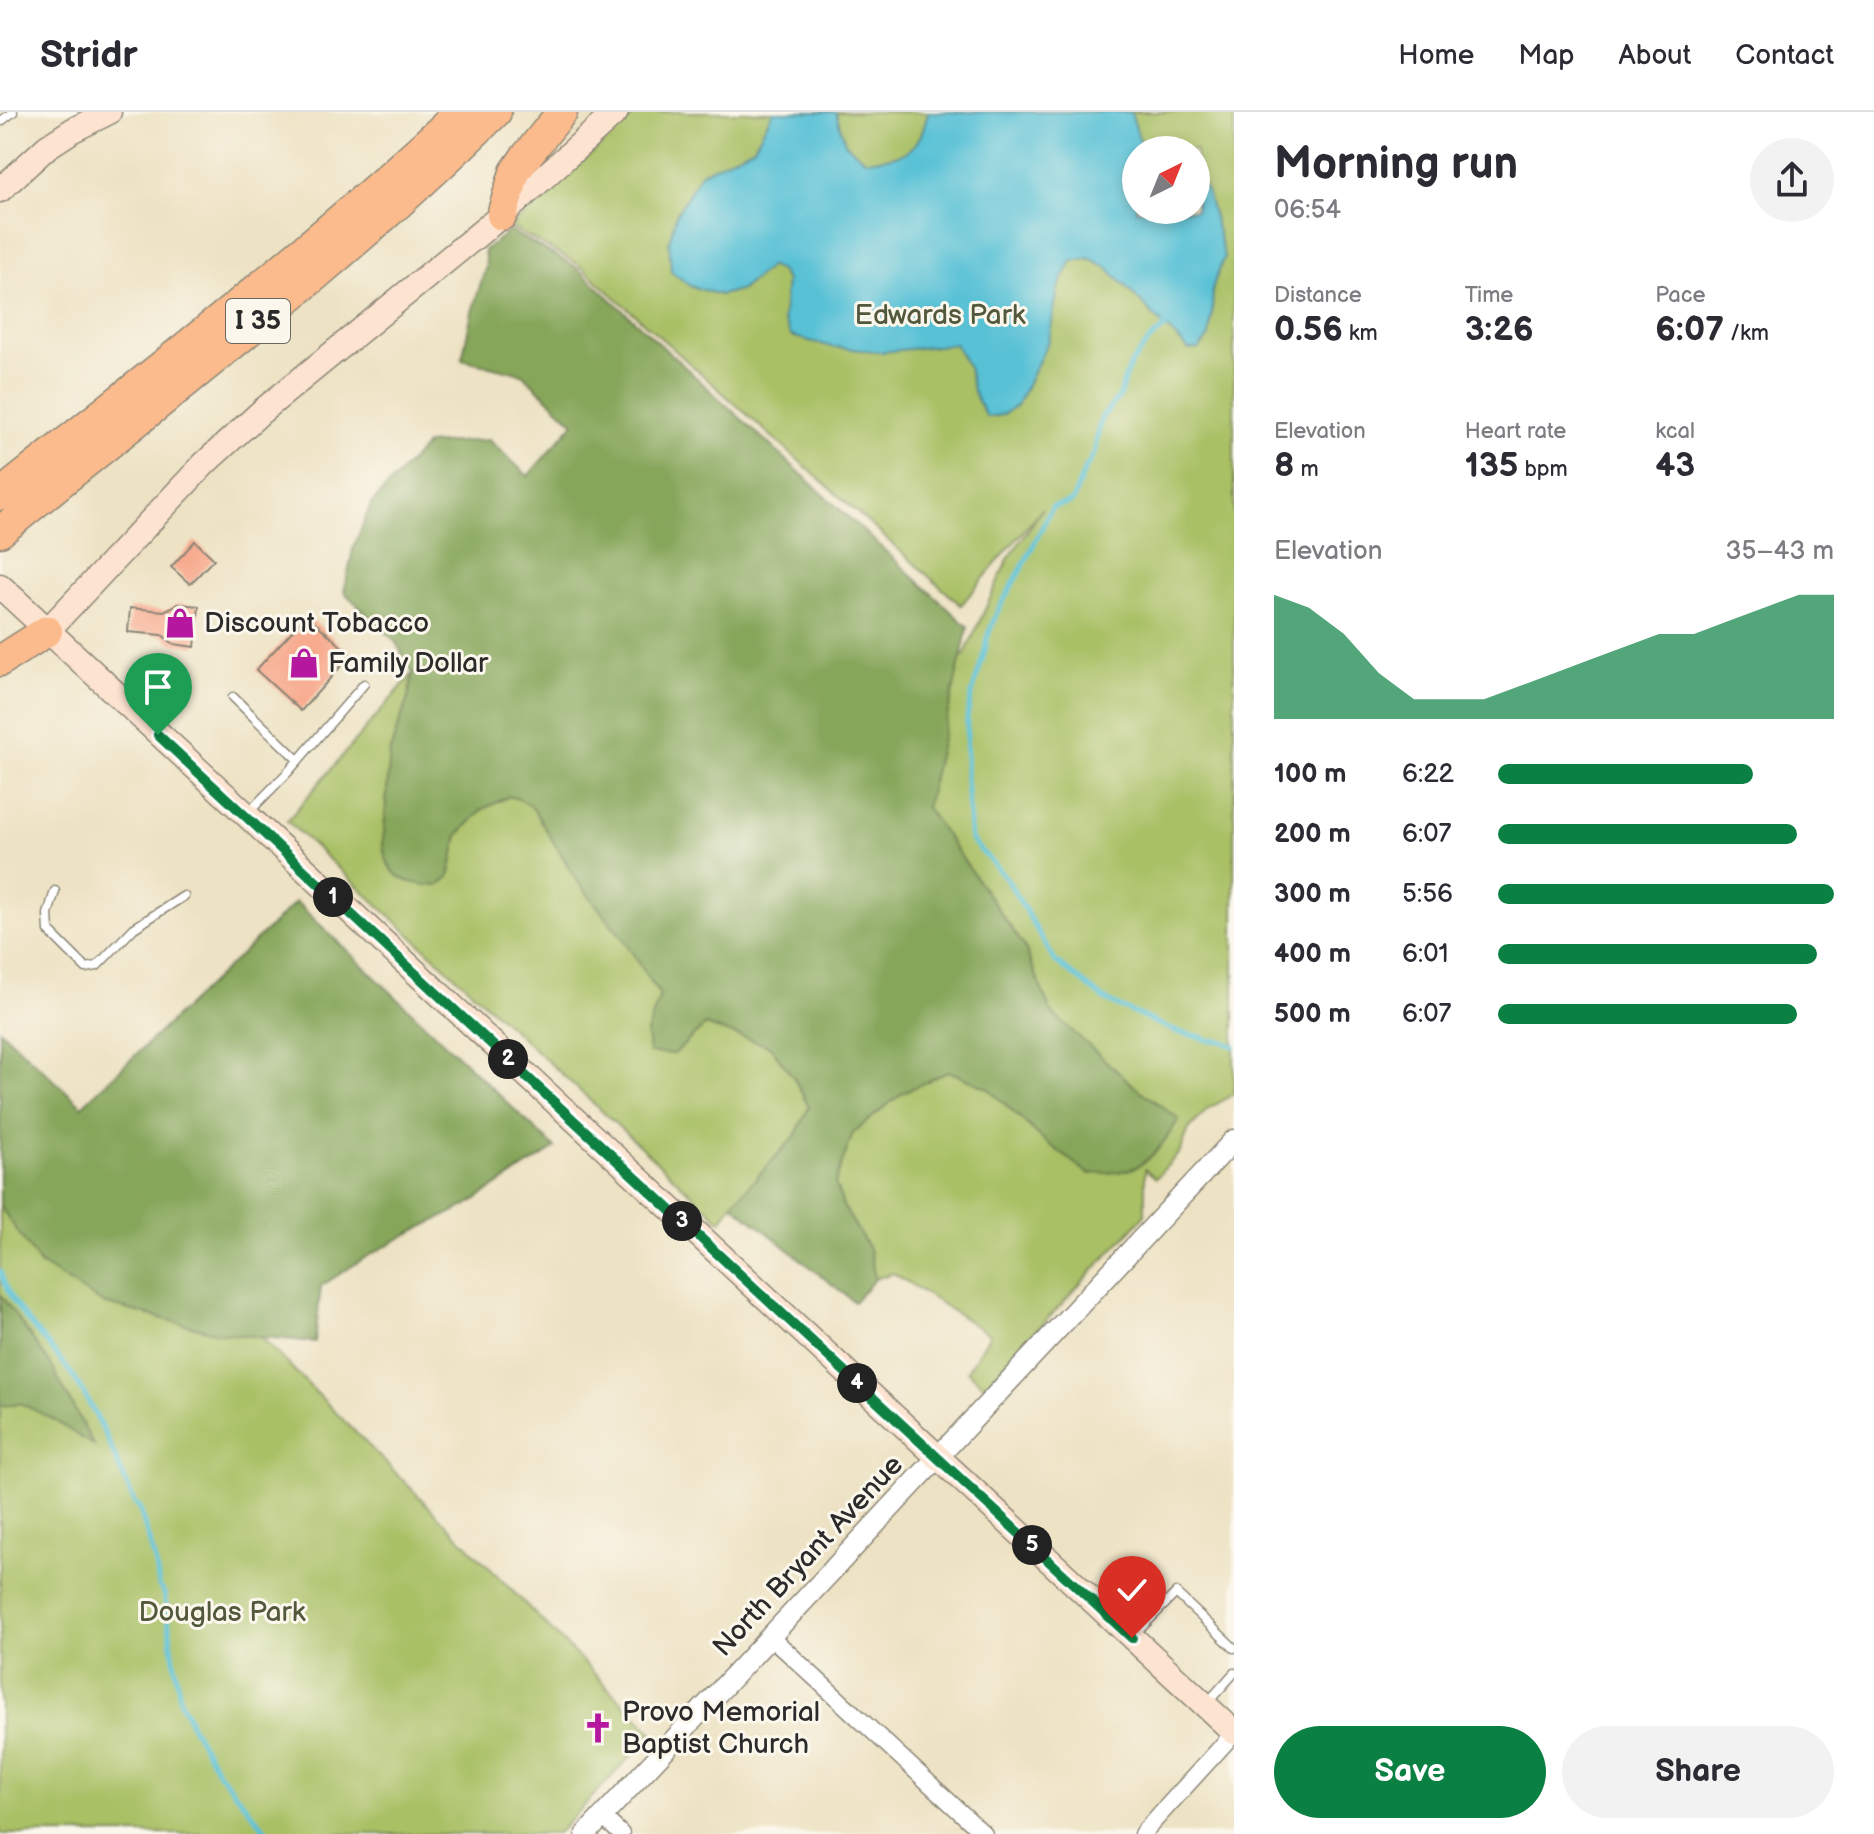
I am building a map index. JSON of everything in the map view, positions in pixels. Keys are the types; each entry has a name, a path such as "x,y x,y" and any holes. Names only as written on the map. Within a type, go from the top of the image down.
{"highway":[{"name":"I 35","path":"4,516 460,112"},
{"name":"I 35","path":"4,516 354,241 496,112"},
{"path":"502,215 515,172 562,112"},
{"path":"0,661 47,631"}],"main road":[{"path":"0,190 47,147 109,112"},
{"path":"47,631 167,502 238,432 502,215 616,112"},
{"path":"0,586 1234,1732"}],"street":[{"name":"North Bryant Avenue","path":"586,1834 1234,1140"},
{"path":"771,1637 984,1834"},
{"path":"1142,1834 1234,1732"},
{"path":"603,1817 621,1834"}],"lane":[{"path":"0,122 13,112"},
{"path":"246,815 364,684"},
{"path":"233,697 298,760"},
{"path":"55,891 48,914 49,931 86,968 97,966 134,928 184,896"},
{"path":"1132,1638 1176,1593 1234,1648"},
{"path":"1205,1705 1234,1673"}],"green space":[{"name":"Edwards Park","path":"637,112 1234,112 1234,1094 1208,1109 1189,1129 1180,1152 1156,1178 1145,1169 1145,1215 985,1386 967,1371 990,1335 893,1273 875,1279 869,1249 843,1206 835,1183 853,1133 902,1093 948,1071 988,1088 1046,1142 1012,1102 876,654 964,656 1007,561 1043,508 961,605 578,264 510,227"},
{"path":"510,231 576,267 968,627 926,807 1024,946 1051,1012 1135,1087 1179,1119 1158,1149 1144,1162 1123,1171 1089,1174 1046,1142 988,1088 949,1071 902,1093 853,1133 835,1183 843,1206 869,1249 875,1279 854,1302 732,1204 795,1136 809,1107 794,1078 770,1046 705,1025 674,1054 649,1053 647,1033 660,995 624,940 579,883 532,807 509,796 481,810 458,835 449,877 438,886 417,884 401,878 389,866 383,846 390,751 413,673 395,641 344,592 353,549 371,504 427,444 489,440 528,476 574,423 522,374 462,359 486,266 484,250"},
{"path":"413,673 390,751 383,846 449,877 458,835 481,810 509,796 521,800 532,807 579,883 624,940 660,996 647,1033 674,1054 705,1025 770,1046 794,1078 809,1107 795,1136 732,1204 721,1221 287,821"},
{"path":"296,902 555,1148 466,1206 406,1235 321,1286 315,1342 218,1333 103,1303 40,1264 0,1206 0,1030 82,1106"},
{"name":"Douglas Park","path":"0,1073 653,1733 557,1834 0,1834"},
{"path":"0,1294 51,1365 94,1446 51,1418 20,1403 0,1406"}],"water":[{"path":"773,112 836,112 845,143 865,160 908,151 920,137 928,112 1131,112 1138,136 1122,136 1122,224 1210,224 1210,202 1224,256 1213,286 1209,336 1199,349 1189,350 1107,267 1089,258 1072,261 1058,288 1049,340 1017,405 1002,415 986,417 973,391 968,367 955,344 882,352 832,347 791,336 783,319 786,280 780,271 770,266 741,290 720,295 690,286 671,271 669,242 676,215 701,173 754,147"}],"building":[{"path":"195,541 214,559 190,584 171,567"},
{"name":"Discount Tobacco","path":"178,604 199,606 195,647 174,644 162,635 128,632 130,608 164,611"},
{"name":"Family Dollar","path":"307,615 351,655 301,711 256,670"}],"waterway":[{"path":"1165,327 1131,364 1119,397 1101,418 1094,454 1072,502 1052,507 997,612 987,638 967,718 966,779 971,840 1007,879 1055,961 1118,1006 1177,1032 1234,1046"},
{"path":"0,1271 12,1299 70,1372 106,1436 135,1504 139,1506 159,1586 164,1593 180,1699 218,1772 269,1834"}],"place":[{"name":"Discount Tobacco","path":"180,623"},
{"name":"Family Dollar","path":"304,663"},
{"name":"Provo Memorial Baptist Church","path":"598,1728"}],"route":[{"path":"158,735 1132,1638"}]}
